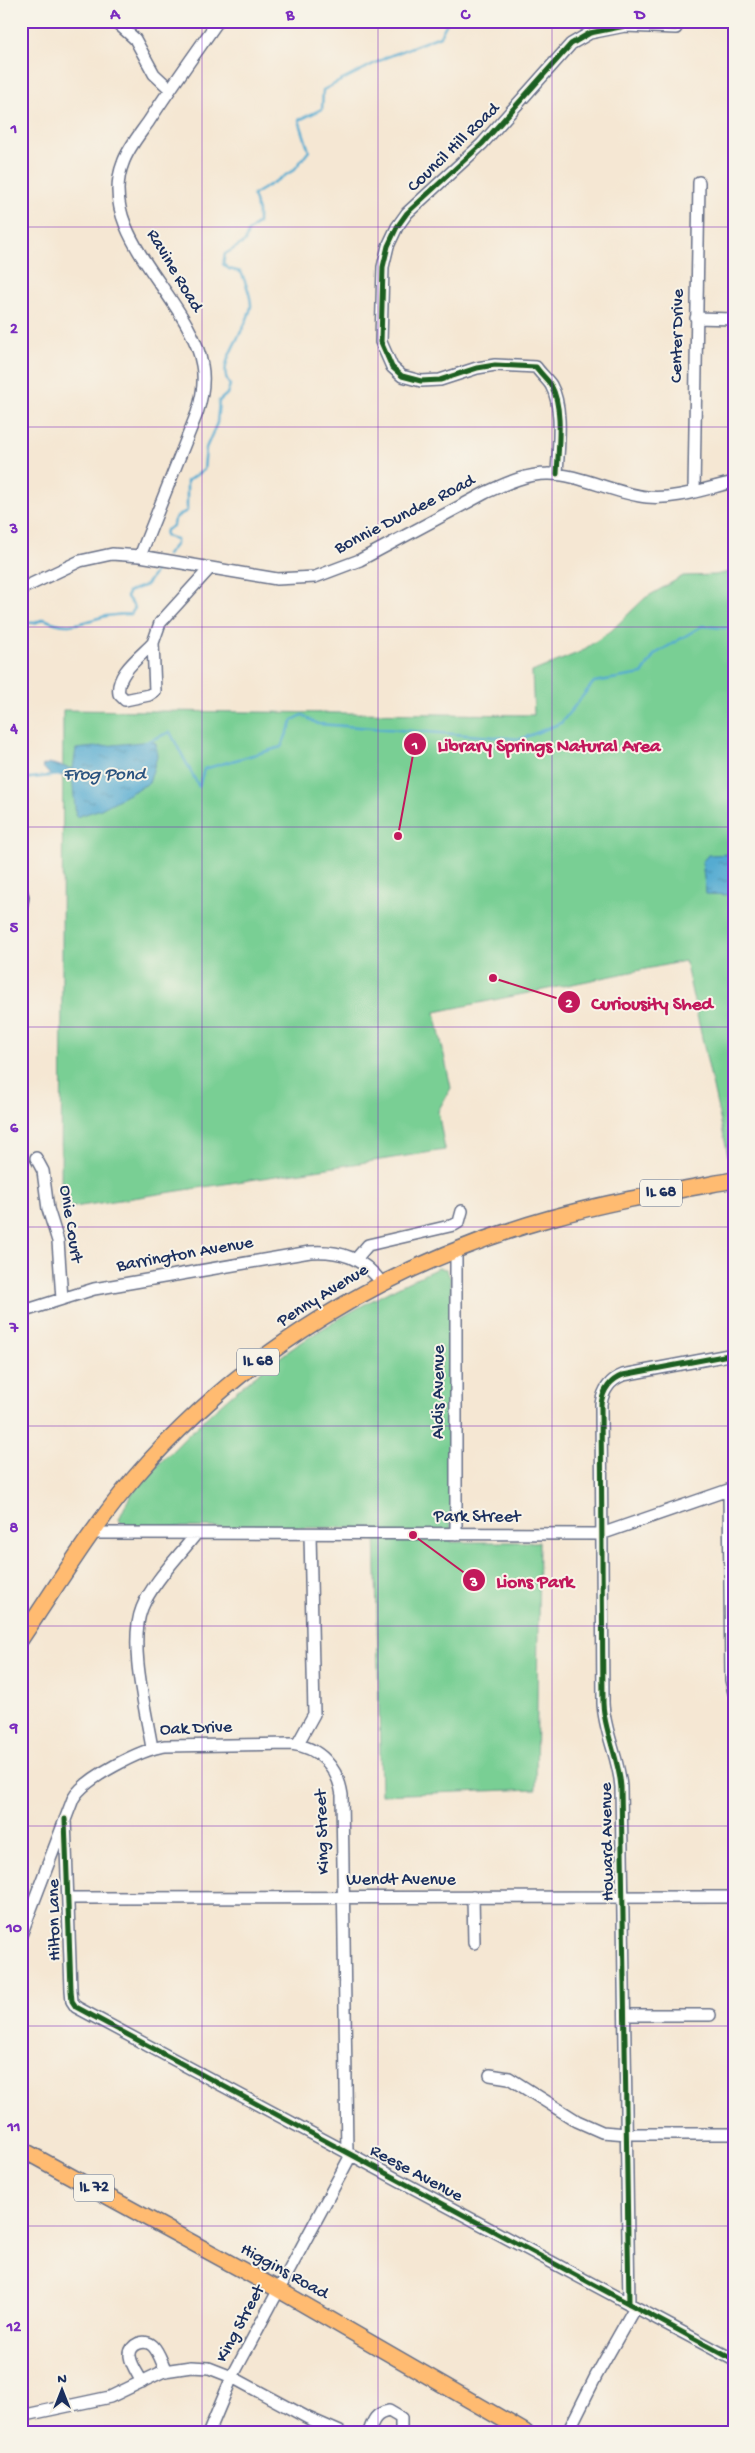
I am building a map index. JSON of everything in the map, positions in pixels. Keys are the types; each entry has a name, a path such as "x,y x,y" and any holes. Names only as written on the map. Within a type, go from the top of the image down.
{"main road":[{"name":"Penny Avenue","path":"22,1636 92,1533 135,1477 173,1435 221,1390 287,1341 335,1309 381,1282 456,1250 528,1225 588,1208 734,1180"},
{"name":"Higgins Road","path":"21,2149 279,2290 525,2432"}],"street":[{"path":"115,21 135,39 154,74 170,90"},
{"name":"Ravine Road","path":"140,556 197,414 202,397 203,366 198,348 137,248 122,215 118,192 123,162 218,21"},
{"name":"Council Hill Road","path":"557,474 559,417 551,386 536,367 495,365 477,368 440,380 421,380 402,376 392,367 381,342 383,267 388,246 397,227 407,213 488,138 571,44 590,33 625,26 676,28"},
{"name":"Center Drive","path":"694,491 699,182"},
{"path":"696,318 734,319"},
{"name":"Bonnie Dundee Road","path":"21,589 80,561 112,554 140,556 277,579 315,577 360,560 506,484 536,475 557,474 649,498 734,482"},
{"path":"153,643 133,664 119,683 119,694 125,700 150,695 155,691 153,643 160,623 210,568"},
{"path":"21,890 23,897 21,909"},
{"name":"Onie Court","path":"36,1158 44,1171 47,1204 58,1241 62,1299"},
{"path":"356,1260 368,1245 454,1225 459,1222 462,1211"},
{"name":"Aldis Avenue","path":"456,1250 456,1534"},
{"name":"Barrington Avenue","path":"21,1312 106,1287 299,1253 330,1252 356,1260 369,1268 381,1282"},
{"name":"Howard Avenue","path":"632,2306 620,1774 605,1724 602,1704 601,1404 609,1383 617,1377 629,1373 734,1354"},
{"path":"732,1489 731,1680 734,1693"},
{"name":"Park Street","path":"92,1533 601,1534 732,1489"},
{"path":"152,1748 138,1652 139,1617 151,1592 196,1534"},
{"path":"298,1745 314,1714 310,1534"},
{"name":"Oak Drive","path":"21,1935 76,1794 85,1785 152,1748 298,1745"},
{"name":"King Street","path":"209,2432 232,2378 349,2154 342,1801 339,1779 327,1761 310,1749 298,1745"},
{"name":"Hilton Lane","path":"66,1819 71,1998 75,2006 86,2014"},
{"path":"473,1897 474,1943"},
{"name":"Wendt Avenue","path":"69,1898 734,1897"},
{"name":"Reese Avenue","path":"86,2014 734,2360"},
{"path":"626,2015 710,2015"},
{"path":"490,2075 509,2078 577,2121 595,2130 627,2134 734,2134"},
{"path":"568,2432 632,2306"},
{"path":"142,2382 130,2357 132,2350 138,2343 146,2342 152,2346 166,2370"},
{"path":"21,2416 110,2397 166,2370 184,2367 203,2368 232,2378 308,2418 340,2432"},
{"path":"370,2432 375,2417 379,2413 389,2411 401,2418 401,2432"}],"green space":[{"path":"734,571 734,957 731,958 734,969 734,1163 730,1164 685,961 435,1012 451,1088 438,1111 445,1150 61,1209 63,710 534,715 532,672 580,652 611,631 645,598 683,576 715,575"},
{"path":"438,1268 446,1269 451,1279 451,1542 539,1542 536,1789 381,1795 375,1528 123,1527 119,1519 130,1496 141,1482 188,1435 245,1383 336,1320"}],"water":[{"name":"Frog Pond","path":"151,741 156,743 157,757 149,783 101,809 76,817 72,776 50,775 42,766 49,763 73,769 76,749"},
{"path":"734,854 734,895 706,894 702,862 708,855"}],"waterway":[{"path":"167,555 176,544 176,539 165,536 166,530 173,526 174,520 177,517 187,511 187,481 204,470 206,448 217,423 219,401 227,394 230,385 226,377 228,357 249,316 251,302 241,272 229,269 223,264 225,254 245,242 248,232 258,223 258,211 253,195 294,170 309,151 299,120 322,109 323,90 387,57 440,36 448,21"},
{"path":"21,622 34,623 44,619 53,623 68,625 106,616 131,614 135,608 127,597 128,592 146,585 159,567"},
{"path":"144,743 170,732 199,787 204,769 281,747 293,720 302,715 318,724 521,739 561,723 594,682 642,674 655,654 702,626 734,629"},
{"path":"21,779 60,775"}],"cycle path":[{"path":"557,474 558,405 551,385 536,367 495,365 477,368 440,380 421,381 402,376 392,367 381,342 383,267 388,246 397,227 407,213 482,144 571,44 590,33 625,26 676,28"},
{"path":"629,2304 621,1787 603,1703 601,1404 603,1394 608,1386 623,1375 734,1354"},
{"path":"65,1819 71,1990 72,2001 76,2007 734,2360"}],"place":[{"name":"Library Springs Natural Area","path":"398,836"},
{"name":"Curiousity Shed","path":"493,978"},
{"name":"Lions Park","path":"413,1535"}]}
